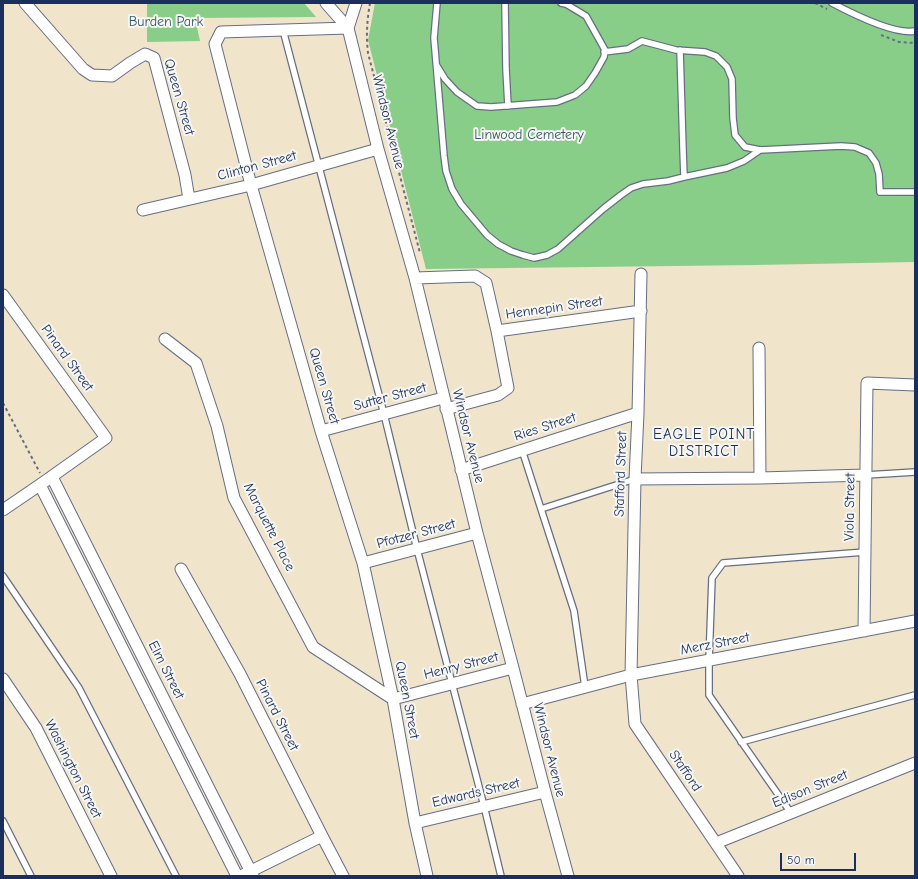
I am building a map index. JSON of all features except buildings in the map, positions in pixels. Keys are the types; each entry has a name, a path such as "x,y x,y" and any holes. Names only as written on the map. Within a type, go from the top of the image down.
{"street":[{"name":"Queen Street","path":"25,3 83,69 92,76 112,76 146,54 154,58 185,175 189,199"},
{"path":"326,3 348,28"},
{"path":"348,28 356,3"},
{"name":"Queen Street","path":"348,28 221,32 215,44 251,185 321,431 363,563 427,876"},
{"name":"Windsor Avenue","path":"348,28 378,149 415,278 477,533 568,876"},
{"name":"Clinton Street","path":"143,210 251,185 378,149"},
{"name":"Stafford Street","path":"631,675 641,274"},
{"name":"Hennepin Street","path":"415,278 475,276 486,283 497,332 641,311"},
{"name":"Pinard Street","path":"3,295 106,438 52,477"},
{"path":"446,410 498,395 508,388 497,332"},
{"name":"Marquette Place","path":"165,339 196,363 217,426 234,498 313,647 392,699"},
{"path":"759,348 760,478"},
{"name":"Viola Street","path":"864,631 866,383 915,385"},
{"name":"Sutter Street","path":"321,431 443,398"},
{"name":"Ries Street","path":"461,470 638,413"},
{"path":"635,479 866,475"},
{"path":"3,510 52,477"},
{"name":"Elm Street","path":"52,477 248,874"},
{"path":"40,485 237,876"},
{"name":"Pfotzer Street","path":"363,563 477,533"},
{"name":"Pinard Street","path":"181,569 240,674 343,876"},
{"name":"Merz Street","path":"522,704 631,675 915,621"},
{"name":"Henry Street","path":"392,699 513,668"},
{"name":"Stafford","path":"631,675 636,724 738,876"},
{"name":"Washington Street","path":"3,679 36,728 111,876"},
{"name":"Edison Street","path":"716,843 915,763"},
{"name":"Edwards Street","path":"415,823 545,792"},
{"path":"248,874 322,836"}],"lane":[{"path":"437,3 434,38 435,62 446,171 452,189 461,204 487,235 498,244 511,251 534,258 547,255 558,249 603,209 631,188 643,184 668,181 727,168 744,161 760,150"},
{"path":"504,3 508,106"},
{"path":"435,62 445,79 457,92 477,106 491,107 558,102 574,95 586,86 595,73 604,57 604,50 586,16 566,4 561,3"},
{"path":"832,3 882,26 909,32 915,31"},
{"path":"283,30 384,414 501,876"},
{"path":"604,52 628,49 642,41 680,50 704,52 716,56 727,67 732,79 735,135 745,148 760,150 841,146 855,147 869,153 876,163 879,174 880,192 915,192"},
{"path":"680,50 684,177"},
{"path":"522,450 574,611 585,687"},
{"path":"866,475 915,472"},
{"path":"541,509 635,479"},
{"path":"791,814 709,695 712,578 723,563 865,552"},
{"path":"3,576 79,688 176,876"},
{"path":"741,742 915,695"},
{"path":"3,821 31,876"}],"path":[{"path":"370,3 367,27 368,53 420,255"}],"green space":[{"name":"Burden Park","path":"147,3 304,3 316,17 195,18 200,41 147,42"},
{"name":"Linwood Cemetery","path":"375,3 915,3 915,262 426,269 368,40"}],"district":[{"name":"EAGLE POINT DISTRICT","path":"704,444"}]}
